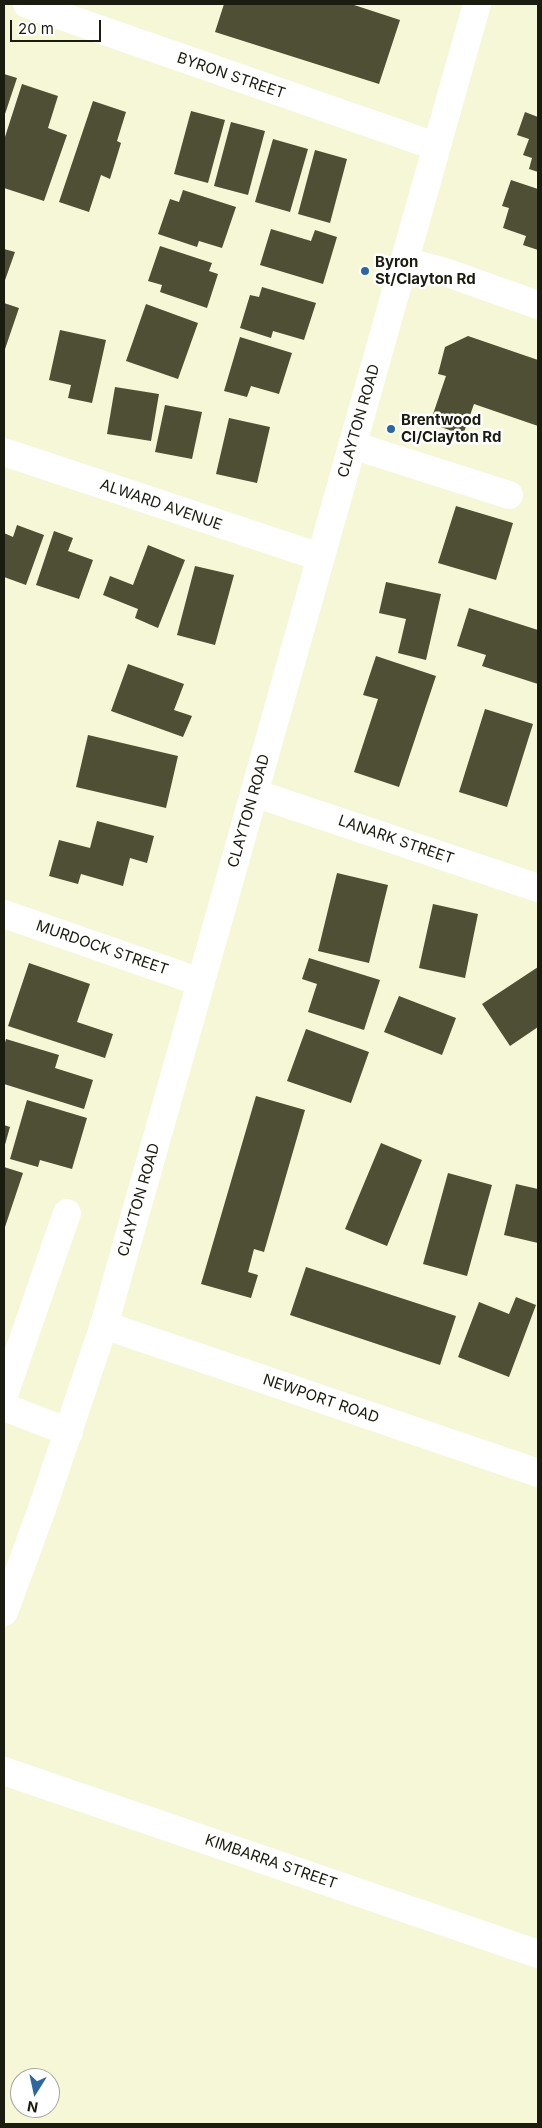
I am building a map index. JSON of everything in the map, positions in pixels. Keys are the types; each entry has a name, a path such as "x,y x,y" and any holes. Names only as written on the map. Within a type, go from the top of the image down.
{"street":[{"name":"BYRON STREET","path":"27,4 435,146"},
{"name":"CLAYTON ROAD","path":"4,1612 69,1432 104,1325 435,146 477,4"},
{"path":"404,261 445,272 538,304"},
{"path":"352,445 509,495"},
{"name":"ALWARD AVENUE","path":"4,452 320,557"},
{"name":"LANARK STREET","path":"254,792 538,888"},
{"name":"MURDOCK STREET","path":"4,914 200,982"},
{"path":"4,1395 67,1213"},
{"name":"NEWPORT ROAD","path":"104,1325 538,1473"},
{"path":"4,1407 69,1432"},
{"name":"KIMBARRA STREET","path":"4,1771 538,1954"}],"building":[{"path":"224,4 351,4 400,20 379,84 215,32"},
{"path":"4,74 17,78 4,117"},
{"path":"22,84 58,96 48,128 67,135 44,201 4,188 4,140"},
{"path":"93,101 126,112 117,141 121,143 110,179 101,175 89,212 59,202"},
{"path":"191,111 225,120 208,183 174,174"},
{"path":"525,112 538,117 538,172 529,169 532,158 523,155 529,139 517,135"},
{"path":"231,122 265,131 248,195 214,186"},
{"path":"273,139 308,149 290,212 255,202"},
{"path":"315,150 347,159 330,223 298,214"},
{"path":"511,180 538,189 538,250 523,245 526,236 503,228 509,208 502,206"},
{"path":"183,190 236,207 222,248 199,241 197,247 158,234 170,199 179,202"},
{"path":"271,229 311,241 315,230 337,237 323,284 260,265"},
{"path":"160,246 212,263 209,271 218,274 207,308 160,292 162,285 148,281"},
{"path":"4,249 15,252 4,283"},
{"path":"262,287 316,303 304,340 273,331 271,338 240,328 250,295 259,297"},
{"path":"4,303 19,308 4,352"},
{"path":"146,304 198,323 178,379 126,361"},
{"path":"60,330 106,340 92,403 68,398 71,385 49,380"},
{"path":"468,336 538,360 538,426 474,404 463,435 430,423 446,376 438,374 445,347"},
{"path":"240,337 292,353 279,394 251,386 247,397 224,391"},
{"path":"115,387 159,394 151,441 107,434"},
{"path":"165,405 202,412 192,459 155,452"},
{"path":"229,418 270,427 257,483 216,474"},
{"path":"456,506 513,523 496,580 438,563"},
{"path":"17,525 44,535 26,585 4,577 4,533 13,537"},
{"path":"54,531 73,538 68,551 93,560 79,599 36,585"},
{"path":"148,545 185,560 158,628 135,618 138,609 103,595 110,576 133,585"},
{"path":"195,566 234,575 215,645 177,635"},
{"path":"386,582 441,594 426,660 398,653 406,619 379,613"},
{"path":"469,608 538,630 538,684 482,666 486,655 457,646"},
{"path":"376,656 436,676 399,787 354,772 378,699 363,695"},
{"path":"128,664 184,684 174,710 192,716 183,737 111,711"},
{"path":"485,709 533,724 507,807 459,792"},
{"path":"88,735 178,756 166,808 76,787"},
{"path":"97,821 154,836 147,863 130,858 123,886 81,874 78,884 49,876 59,840 90,848"},
{"path":"337,873 388,885 369,963 318,951"},
{"path":"433,904 478,914 465,978 419,968"},
{"path":"309,958 380,980 364,1030 308,1012 317,984 302,979"},
{"path":"29,963 90,984 77,1022 113,1034 105,1058 8,1026"},
{"path":"538,967 538,1027 510,1046 482,1004"},
{"path":"399,996 456,1018 442,1055 384,1032"},
{"path":"306,1029 369,1052 351,1103 287,1081"},
{"path":"6,1039 59,1055 55,1068 93,1080 84,1109 4,1084 4,1046"},
{"path":"256,1096 305,1110 264,1252 254,1249 248,1272 258,1275 251,1298 201,1284"},
{"path":"27,1100 87,1118 72,1169 40,1160 38,1167 10,1159"},
{"path":"4,1125 10,1127 4,1148"},
{"path":"381,1143 422,1160 387,1246 345,1229"},
{"path":"4,1167 23,1173 4,1230"},
{"path":"448,1173 492,1185 467,1276 423,1264"},
{"path":"516,1184 538,1189 538,1243 504,1235"},
{"path":"306,1267 456,1316 440,1365 290,1315"},
{"path":"516,1297 536,1305 509,1377 458,1357 479,1302 509,1314"}],"place":[{"name":"Byron St/Clayton Rd","path":"365,271"},
{"name":"Brentwood Cl/Clayton Rd","path":"391,429"}]}
